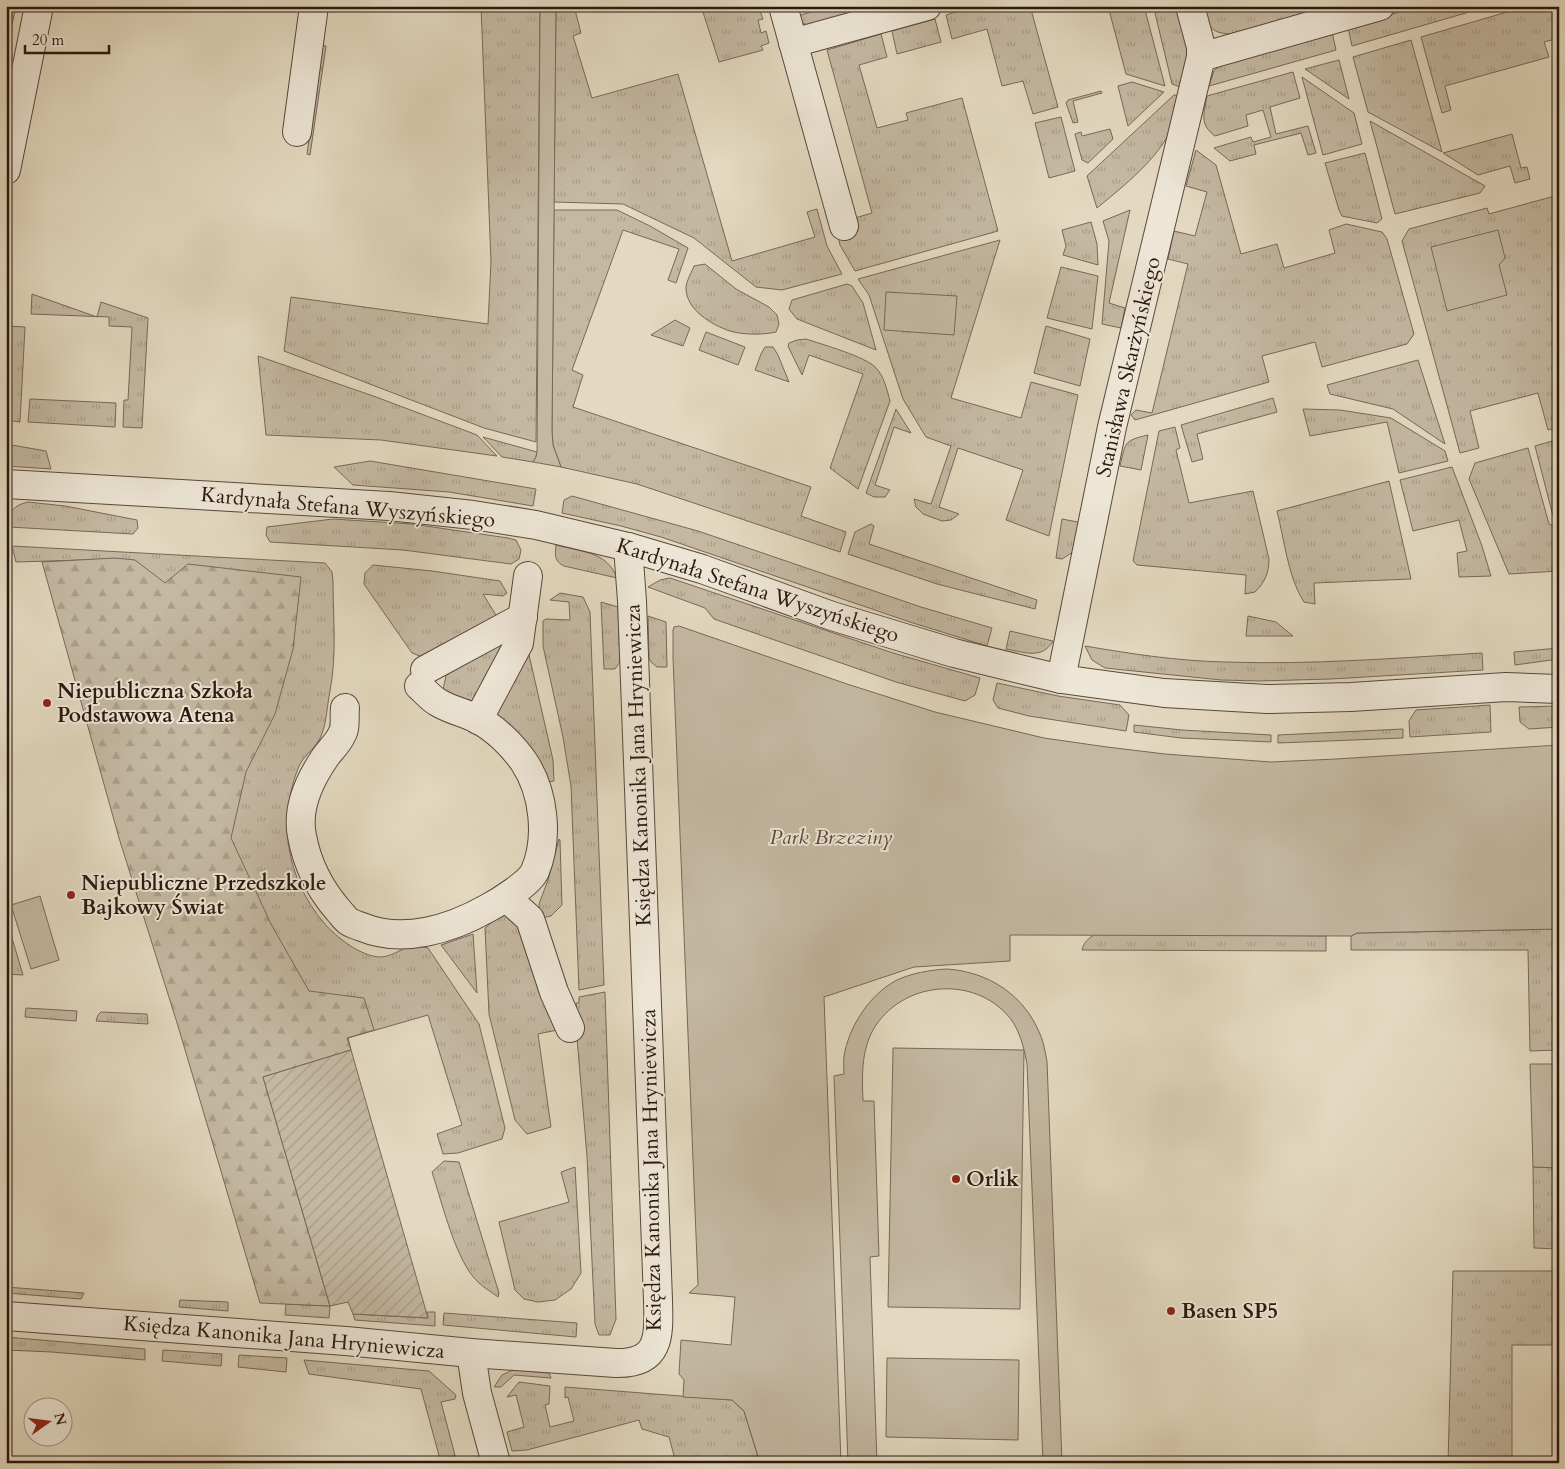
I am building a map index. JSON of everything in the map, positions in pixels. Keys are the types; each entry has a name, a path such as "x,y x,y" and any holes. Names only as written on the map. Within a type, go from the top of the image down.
{"street":[{"path":"6,170 39,6"},
{"path":"297,132 314,6"},
{"path":"783,6 844,226"},
{"path":"793,43 926,6"},
{"name":"Stanisława Skarżyńskiego","path":"1061,679 1112,428 1201,57 1201,47 1190,6"},
{"path":"1201,57 1380,6"},
{"name":"Kardynała Stefana Wyszyńskiego","path":"6,484 408,508 473,515 536,525 628,547 702,569 841,619 954,653 1061,679 1164,693 1266,699 1351,697 1506,687 1559,689"},
{"name":"Księdza Kanonika Jana Hryniewicza","path":"6,1316 629,1364 639,1361 648,1355 654,1345 658,1332 658,1300 628,547"},
{"path":"478,720 519,643 528,576"},
{"path":"344,708 343,734 314,773 302,804 301,834 306,855 314,875 328,899 348,921 370,930 395,935 424,932 454,924 478,914 507,898 534,873 542,840 542,814 536,787 525,763 501,737 478,720 437,703 422,678 523,617"},
{"name":"Kardynała Stefana Wyszyńskiego","path":"1506,687 1559,678"},
{"path":"507,898 530,919 554,992 570,1028"},
{"path":"471,1353 473,1377 496,1463"}],"green space":[{"path":"6,6 16,6 6,54"},
{"path":"481,6 540,6 536,442 484,428 284,351 291,297 488,324 491,262"},
{"path":"540,6 556,6 552,431 553,445 561,467 533,462 537,452"},
{"path":"556,6 574,6 581,33 573,36 592,98 678,74 732,261 815,237 807,212 817,209 827,246 842,274 782,290 756,287 694,238 623,204 554,202"},
{"path":"701,6 758,6 763,19 758,20 761,33 766,31 769,43 761,46 763,50 719,62"},
{"path":"830,6 841,6 843,10 855,6 893,6 807,25 798,16"},
{"path":"978,6 1030,6 1058,107 1033,114 1023,81 1002,86 987,29 952,39 946,15"},
{"path":"1108,6 1144,6 1165,86 1126,74"},
{"path":"1203,6 1329,6 1230,34 1218,32 1210,27"},
{"path":"1420,6 1490,6 1352,46 1348,27"},
{"path":"1528,6 1559,6 1559,38 1544,42 1549,57 1445,86 1451,110 1442,113 1421,37"},
{"path":"1178,7 1188,44 1188,59 1183,88 1172,84 1155,13"},
{"path":"935,19 941,42 897,54 892,31"},
{"path":"1332,32 1336,50 1209,86 1214,71 1220,65"},
{"path":"881,34 887,57 859,65 877,128 908,120 906,113 962,98 998,231 855,271 840,245 838,237 858,231 855,218 872,213 827,50"},
{"path":"1411,40 1442,152 1368,112 1353,57"},
{"path":"316,45 326,46 310,155 307,154 317,82"},
{"path":"1339,60 1349,99 1305,69"},
{"path":"1293,72 1300,98 1270,107 1276,134 1308,126 1316,153 1308,155 1301,133 1254,145 1256,154 1230,161 1214,148 1251,137 1253,142 1271,137 1263,110 1246,115 1248,126 1215,136 1210,132 1204,118 1207,96"},
{"path":"1302,77 1354,113 1362,144 1323,155"},
{"path":"1132,82 1164,92 1128,126 1118,86"},
{"path":"1101,91 1102,93 1073,101 1078,122 1073,123 1066,103 1068,100"},
{"path":"1174,95 1182,96 1176,119 1159,150 1140,171 1097,208 1087,176"},
{"path":"1061,117 1075,171 1049,178 1035,123"},
{"path":"1370,121 1485,186 1480,193 1395,214"},
{"path":"1110,129 1113,139 1088,163 1082,160 1075,134 1081,132 1082,136"},
{"path":"1512,134 1521,168 1527,167 1530,179 1515,183 1510,166 1478,175 1443,153"},
{"path":"1196,150 1216,165 1241,254 1277,244 1284,268 1335,253 1329,230 1346,224 1382,232 1387,239 1414,334 1407,344 1322,367 1315,342 1262,356 1269,382 1135,420 1131,415 1136,410 1152,413 1188,264 1168,259 1174,231 1195,236 1207,192 1186,186"},
{"path":"1365,153 1382,219 1377,223 1342,216 1325,163"},
{"path":"1551,197 1559,200 1559,427 1548,430 1538,393 1470,411 1479,448 1460,453 1402,241 1409,229 1487,208 1489,214"},
{"path":"554,210 617,210 688,248 676,283 668,280 679,249 623,230 572,370 583,375 573,407 811,487 801,516 846,532 840,552 637,484 561,467 553,445 552,431"},
{"path":"1130,210 1109,303 1125,308 1121,328 1102,324 1109,241 1103,221"},
{"path":"1091,222 1097,244 1098,265 1063,255 1066,246 1062,230"},
{"path":"1498,230 1505,258 1499,265 1507,295 1447,311 1431,247"},
{"path":"1000,240 951,398 1021,418 1031,382 1078,395 1049,536 1006,520 1023,470 958,448 939,507 959,514 951,520 942,521 923,514 916,507 914,499 931,504 951,446 926,437 903,399 869,295 858,279"},
{"path":"705,264 736,289 769,307 777,315 779,324 776,332 753,334 730,331 701,316 690,303 686,285 694,266"},
{"path":"1061,267 1098,276 1092,329 1047,318"},
{"path":"847,284 852,286 863,303 876,350 797,319 789,309 792,300"},
{"path":"886,292 957,296 954,335 884,330"},
{"path":"32,294 96,316 31,314"},
{"path":"101,302 148,318 142,428 123,427 124,400 128,400 132,327 109,326 109,317 97,317"},
{"path":"675,320 690,328 683,346 651,335"},
{"path":"6,326 25,327 20,422 6,420"},
{"path":"1046,326 1090,339 1080,386 1034,373"},
{"path":"706,332 745,347 738,365 699,350"},
{"path":"806,339 843,351 871,364 879,371 885,383 890,401 858,489 830,468 863,374 809,355 802,375 788,346 789,343"},
{"path":"765,347 773,347 789,382 755,370"},
{"path":"258,356 477,435 497,456 381,440 266,435"},
{"path":"1418,360 1445,444 1393,409 1330,394 1327,385"},
{"path":"1273,398 1277,412 1197,434 1203,459 1192,462 1181,425"},
{"path":"30,399 116,403 115,427 28,422"},
{"path":"896,409 911,433 894,427 875,485 890,490 885,497 874,497 866,493"},
{"path":"1303,409 1340,410 1391,418 1445,451 1448,461 1399,473 1387,422 1310,436"},
{"path":"1175,427 1180,448 1176,450 1189,503 1253,491 1269,559 1266,577 1255,592 1245,594 1246,575 1137,565 1133,561 1159,431"},
{"path":"1148,435 1141,470 1120,466 1127,444 1134,439"},
{"path":"483,437 537,452 536,457 533,462 502,457"},
{"path":"1559,439 1558,520 1553,516 1535,446"},
{"path":"6,444 46,451 51,469 6,466"},
{"path":"1528,448 1549,524 1555,527 1559,526 1559,571 1509,574 1469,479 1475,463"},
{"path":"370,461 536,489 533,506 449,492 353,485 334,467"},
{"path":"1452,467 1482,546 1491,576 1459,577 1457,553 1467,551 1459,520 1413,531 1400,480"},
{"path":"1389,481 1411,579 1314,583 1315,604 1304,602 1290,570 1277,511"},
{"path":"572,496 698,531 921,607 992,628 987,646 910,622 661,537 562,513 564,500"},
{"path":"28,502 65,506 137,520 138,528 133,534 9,527 8,522 12,510"},
{"path":"333,519 412,524 508,538 516,540 521,550 519,559 511,564 403,550 270,542 266,535 267,527"},
{"path":"1062,519 1083,523 1073,552 1062,559 1056,558"},
{"path":"871,524 874,526 869,544 1037,600 1035,609 937,584 848,554 855,532"},
{"path":"556,545 584,551 600,558 613,569 617,578 564,566 558,562 556,557"},
{"path":"12,546 325,563 332,572 333,581 334,650 332,677 323,731 317,744 299,766 292,786 287,828 294,868 311,906 324,923 342,940 357,950 365,954 381,957 411,946 428,948 479,1024 505,1128 502,1139 458,1153 443,1154 437,1134 462,1125 428,1015 348,1038 351,1050 263,1077 115,559 16,562"},
{"path":"115,558 135,560 165,583 188,564 301,577 293,649 275,714 246,772 231,838 271,924 309,991 364,998 374,1030 347,1038 351,1050 263,1077 330,1306 260,1303 178,1026 119,838 42,562"},
{"path":"373,565 500,581 507,593 503,596 483,594 499,620 439,656 420,656 412,653 364,584 365,573"},
{"path":"670,578 893,653 980,678 975,695 965,701 896,682 714,619 705,608 648,587 660,580"},
{"path":"560,593 583,597 590,612 604,985 579,990 571,786 563,737 543,646 543,621 546,619 570,620 569,602 550,600"},
{"path":"601,602 618,607 620,662 615,669 604,669"},
{"path":"648,616 666,622 667,667 657,667 649,658"},
{"path":"1248,616 1276,622 1293,636 1246,636"},
{"name":"Park Brzeziny","path":"679,626 935,712 1044,738 1107,747 1165,754 1271,762 1559,745 1559,929 1357,933 1351,936 1010,935 1010,961 914,967 824,997 841,1463 760,1463 744,1411 732,1400 683,1397 684,1380 679,1374 681,1340 731,1345 735,1297 689,1293 698,1285 673,658 673,630 674,627"},
{"path":"1010,631 1053,641 1044,651 1038,653 1006,649"},
{"path":"506,633 514,641 478,703 450,694 443,689 447,672"},
{"path":"527,646 553,760 554,781 549,782 529,746 515,730 498,718 494,707"},
{"path":"1085,646 1172,659 1257,663 1482,653 1483,670 1331,679 1221,680 1105,668 1092,660"},
{"path":"1559,648 1559,659 1515,665 1514,652"},
{"path":"997,683 1058,696 1120,705 1129,715 1126,731 1029,716 998,708 993,700"},
{"path":"1490,705 1491,732 1410,737 1409,721 1416,710"},
{"path":"1559,706 1559,727 1529,729 1520,722 1519,707"},
{"path":"1134,725 1271,735 1271,742 1181,738 1134,732"},
{"path":"1403,729 1403,738 1278,743 1278,735"},
{"path":"559,839 562,905 551,916 541,918 539,904 548,880"},
{"path":"40,896 59,960 31,969 11,905"},
{"path":"504,912 514,913 562,1029 538,1034 551,1127 527,1134 515,1120 489,1014 485,928"},
{"path":"6,918 23,975 6,974"},
{"path":"1559,929 1559,1050 1530,1051 1528,950 1351,950 1351,936 1357,933"},
{"path":"473,934 477,993 441,945"},
{"path":"1095,934 1326,936 1326,951 1082,950 1087,941"},
{"path":"947,969 977,975 991,981 1015,997 1033,1020 1044,1048 1047,1061 1062,1463 1043,1463 1027,1064 1023,1046 1010,1018 995,1004 977,994 958,990 938,989 919,993 901,1001 885,1014 869,1038 864,1056 863,1101 874,1101 879,1256 870,1257 877,1463 848,1463 834,1076 844,1074 844,1054 852,1031 863,1011 877,994 895,981 907,976"},
{"path":"605,992 616,1319 610,1335 599,1335 595,1324 587,1156 576,1026 576,1003 579,1003 579,997"},
{"path":"26,1008 77,1011 76,1021 25,1017"},
{"path":"101,1012 147,1014 148,1024 96,1021"},
{"name":"Orlik","path":"893,1048 1024,1050 1020,1309 888,1307"},
{"path":"351,1050 428,1318 353,1314 348,1302 330,1306 263,1077"},
{"path":"1530,1064 1559,1064 1559,1168 1533,1167"},
{"path":"444,1161 459,1162 499,1293 498,1297 481,1285 471,1274 457,1247 432,1172"},
{"path":"575,1167 581,1273 571,1289 555,1300 538,1302 524,1299 515,1290 499,1222 569,1202 561,1172"},
{"path":"1533,1167 1559,1168 1559,1249 1534,1248"},
{"path":"1453,1271 1559,1271 1559,1345 1512,1345 1512,1463 1448,1463"},
{"path":"6,1287 84,1293 81,1299 6,1293"},
{"path":"180,1300 228,1302 228,1311 179,1307"},
{"path":"286,1304 330,1306 329,1318 285,1315"},
{"path":"427,1312 435,1312 435,1326 355,1320 353,1314 428,1318"},
{"path":"444,1313 577,1323 576,1337 443,1325"},
{"path":"6,1337 145,1349 145,1360 6,1350"},
{"path":"163,1350 222,1354 221,1366 162,1361"},
{"path":"239,1355 287,1358 286,1372 238,1367"},
{"path":"887,1358 1019,1360 1018,1440 886,1437"},
{"path":"304,1360 429,1371 456,1395 455,1399 441,1402 457,1463 441,1463 421,1389 309,1374"},
{"path":"513,1370 549,1373 551,1378 514,1375 501,1387 494,1387 502,1375"},
{"path":"519,1382 550,1386 549,1404 545,1405 550,1427 574,1421 568,1397 565,1398 565,1387 732,1400 744,1411 760,1463 676,1463 669,1437 642,1429 639,1420 527,1450 512,1451 507,1432 524,1427 516,1395 507,1397"}],"place":[{"name":"Niepubliczna Szkoła Podstawowa Atena","path":"47,703"},
{"name":"Niepubliczne Przedszkole Bajkowy Świat","path":"71,895"},
{"name":"Orlik","path":"956,1179"},
{"name":"Basen SP5","path":"1171,1311"}]}
